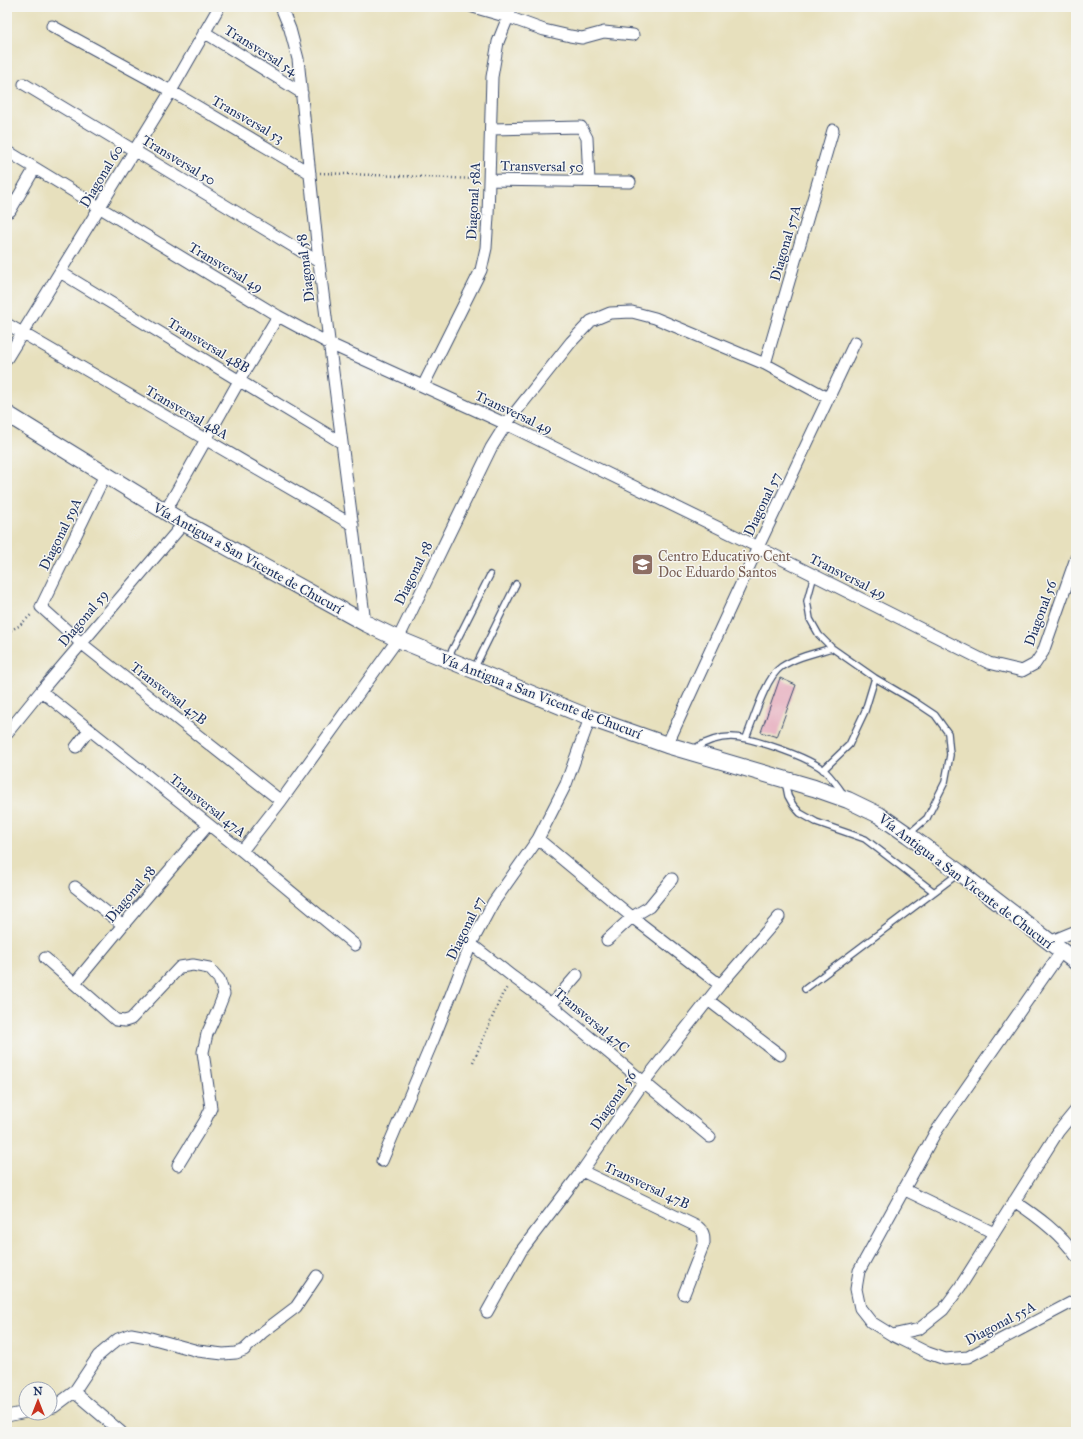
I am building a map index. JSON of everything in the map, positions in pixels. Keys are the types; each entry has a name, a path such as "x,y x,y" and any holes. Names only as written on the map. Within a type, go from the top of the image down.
{"main road":[{"name":"Vía Antigua a San Vicente de Chucurí","path":"7,414 184,523 364,623 398,639 590,718 689,752 785,779 848,800 878,815 908,834 1076,962"}],"street":[{"name":"Diagonal 60","path":"7,358 100,208 219,7"},
{"name":"Diagonal 58","path":"281,7 292,36 298,59 319,262 353,525 364,623"},
{"path":"473,7 510,12 544,30 582,38 604,32 633,35"},
{"name":"Diagonal 58A","path":"423,386 481,270 486,248 490,180 492,77 498,42 510,12"},
{"path":"52,26 170,91"},
{"name":"Transversal 54","path":"204,32 302,93"},
{"name":"Transversal 50","path":"24,84 319,262"},
{"name":"Transversal 53","path":"170,91 310,173"},
{"path":"491,129 581,127 587,138 589,181"},
{"name":"Diagonal 57A","path":"765,364 833,130"},
{"name":"Transversal 49","path":"7,151 278,316 330,344 506,424 758,547 989,663 1022,671"},
{"path":"10,211 35,168"},
{"name":"Transversal 50","path":"490,180 630,182"},
{"name":"Transversal 48B","path":"60,272 342,443"},
{"name":"Diagonal 58","path":"242,851 281,801 398,639 491,448 506,424 571,342 591,321 610,313 632,312 655,318 765,364"},
{"path":"165,512 239,381 278,316"},
{"name":"Transversal 48A","path":"7,324 353,525"},
{"name":"Diagonal 57","path":"667,745 758,547 855,342"},
{"path":"765,364 828,398"},
{"name":"Diagonal 59A","path":"41,607 105,475"},
{"name":"Diagonal 59","path":"7,733 81,643 184,523"},
{"name":"Diagonal 56","path":"1022,671 1035,664 1043,652 1076,558"},
{"name":"Transversal 47B","path":"41,607 81,643 281,801"},
{"name":"Transversal 47A","path":"41,691 242,851 356,945"},
{"name":"Diagonal 57","path":"382,1161 434,1038 471,944 493,903 538,839 566,784 590,718"},
{"path":"76,747 89,730"},
{"name":"Diagonal 58","path":"75,983 208,824"},
{"path":"538,839 632,917 720,985"},
{"path":"607,940 632,917 649,907 672,878"},
{"path":"76,887 123,925"},
{"name":"Diagonal 56","path":"487,1312 521,1251 582,1171 643,1083 720,985 779,917"},
{"path":"1055,947 1076,931"},
{"name":"Transversal 47C","path":"471,944 551,1005 643,1083 710,1137"},
{"name":"Diagonal 55A","path":"1055,947 935,1133 859,1271 856,1289 860,1308 871,1322 892,1335 928,1353 945,1359 968,1357 1076,1300"},
{"path":"45,958 116,1020 125,1021 131,1018 180,967 193,965 209,968 219,979 224,994 207,1034 203,1052 211,1108 205,1121 178,1165"},
{"path":"551,1005 577,975"},
{"path":"708,1000 780,1055"},
{"path":"892,1335 919,1329 943,1310 960,1287 1058,1132 1076,1110"},
{"name":"Transversal 47B","path":"582,1171 702,1230 704,1243 684,1294"},
{"path":"903,1189 994,1232"},
{"path":"1014,1201 1034,1214 1054,1230 1076,1256"},
{"path":"58,1404 74,1392 98,1356 118,1339 131,1334 198,1351 224,1354 236,1353 244,1350 263,1332 296,1307 317,1276"},
{"path":"74,1392 121,1432"},
{"path":"7,1416 18,1414"}],"lane":[{"path":"447,660 490,575"},
{"path":"814,575 807,600 810,619 820,634 832,648 875,678 935,715 948,733 950,755 945,782 927,818 908,834"},
{"path":"473,671 516,584"},
{"path":"746,738 769,680 779,668 796,659 832,648"},
{"path":"823,770 849,745 865,711 875,678"},
{"path":"689,752 703,743 716,739 730,737 746,738 788,752 823,770 848,800"},
{"path":"785,779 788,796 792,805 800,813 816,822 866,839 934,892"},
{"path":"805,990 960,873"}],"path":[{"name":"Transversal 50","path":"310,173 490,180"},
{"path":"7,632 19,626 41,607"},
{"path":"473,1062 502,995 513,977"}],"building":[{"path":"780,678 796,685 777,737 761,732"}],"place":[{"name":"Centro Educativo Cent Doc Eduardo Santos","path":"642,564"}]}
